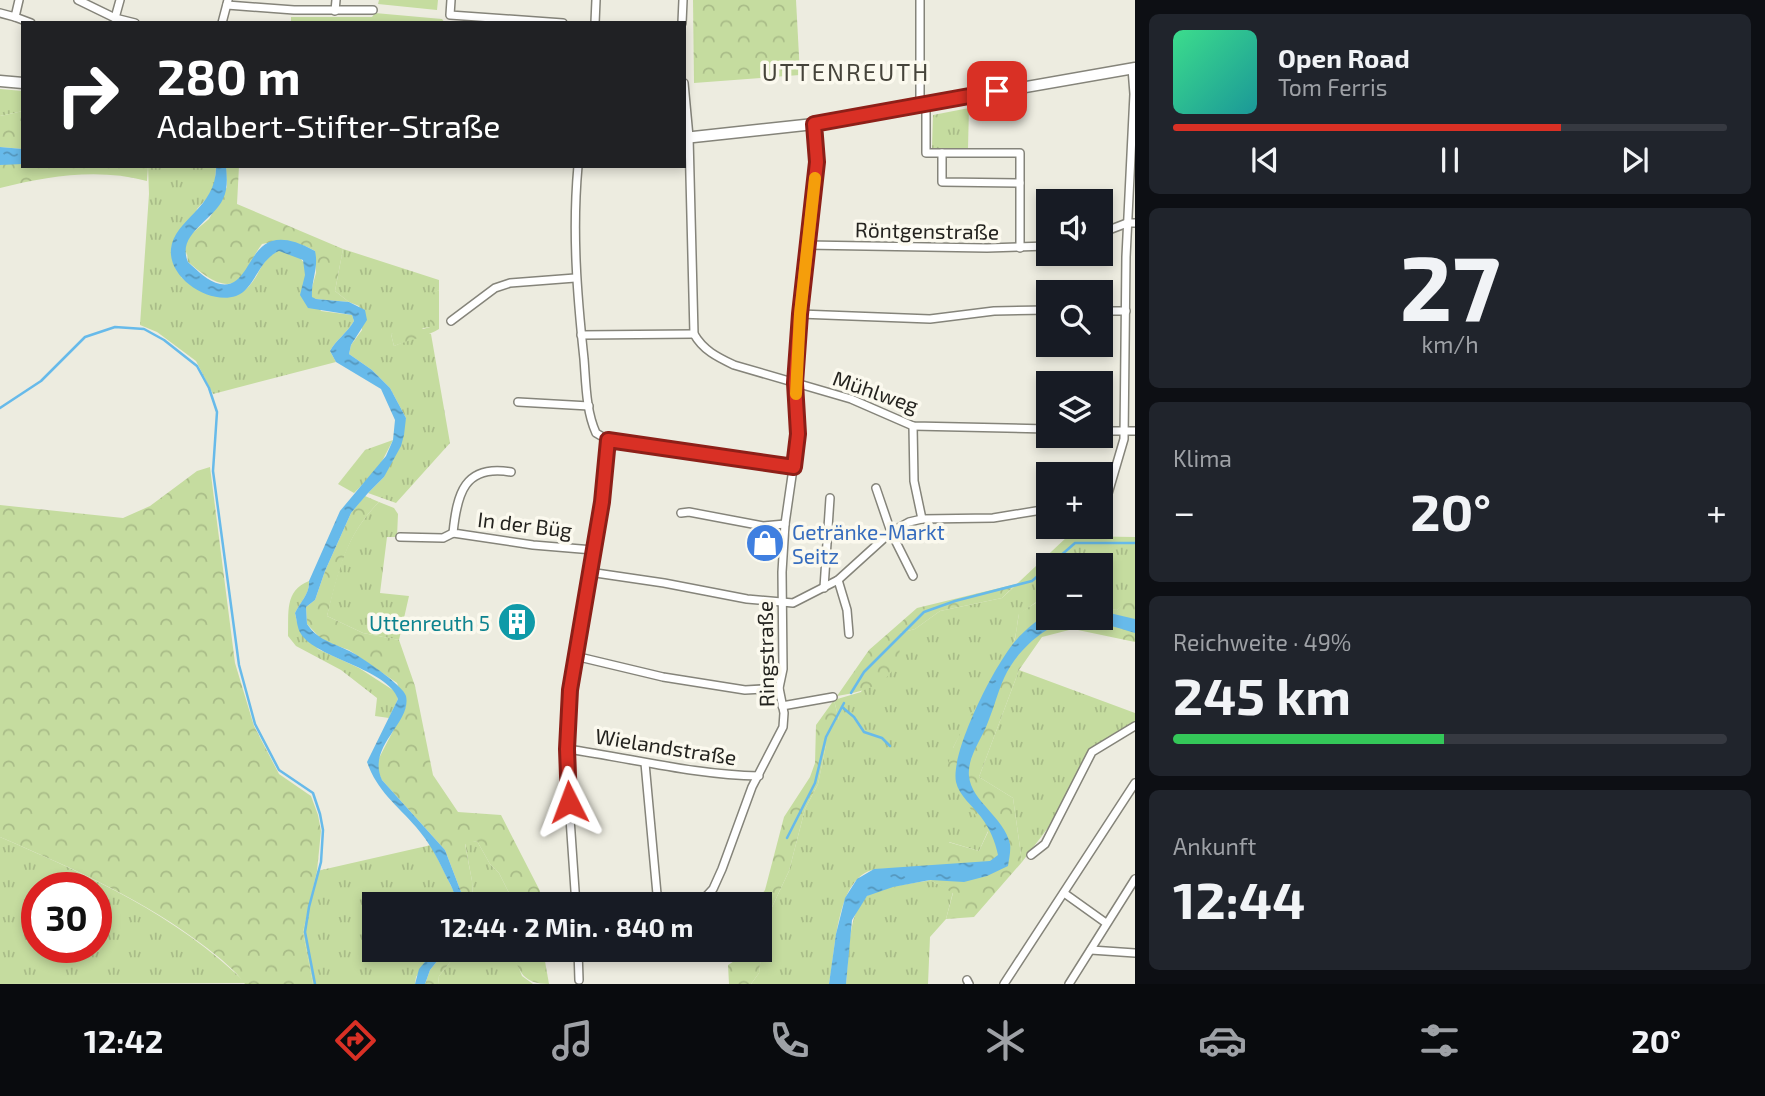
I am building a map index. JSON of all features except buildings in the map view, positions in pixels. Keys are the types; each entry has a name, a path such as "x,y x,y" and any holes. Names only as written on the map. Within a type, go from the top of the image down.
{"main road":[{"path":"687,137 814,124 1134,68"},
{"path":"0,81 21,83"}],"street":[{"path":"15,17 19,0"},
{"path":"78,0 114,18 127,21"},
{"path":"114,18 120,0"},
{"path":"335,11 336,0"},
{"path":"451,0 450,15 535,21"},
{"path":"595,21 596,0"},
{"path":"682,21 683,0"},
{"path":"920,0 926,153 1020,153 1020,248"},
{"path":"223,21 228,3 277,9 373,10"},
{"path":"0,13 26,21"},
{"path":"1113,477 1124,439 1134,68"},
{"path":"581,335 694,334 686,119"},
{"name":"Ringstraße","path":"710,892 722,869 752,787 783,727 779,688 783,669 781,603 785,524 798,434 795,383 806,245 817,162 814,124"},
{"path":"942,153 942,181 1020,183"},
{"path":"578,168 574,209 575,278 589,406 596,433 608,440 794,467"},
{"path":"1113,229 1131,223"},
{"name":"Röntgenstraße","path":"806,245 1036,247"},
{"path":"451,321 495,288 510,283 575,278"},
{"path":"800,314 930,319 994,311 1036,310"},
{"path":"1113,310 1126,311"},
{"name":"Mühlweg","path":"694,334 701,346 718,358 851,399 913,426 1036,429"},
{"path":"518,402 589,406"},
{"path":"913,426 914,481 922,519"},
{"path":"1113,431 1135,431"},
{"path":"575,892 567,749 570,690 602,502 608,440"},
{"name":"In der Büg","path":"453,533 455,510 470,481 478,473 491,469 511,472"},
{"path":"876,488 891,532 912,576"},
{"path":"824,587 830,498"},
{"path":"589,572 793,603 838,580 891,532 909,522 922,519 993,519 1036,511"},
{"path":"681,513 689,512 763,526 785,524"},
{"name":"In der Büg","path":"400,537 443,538 453,533 593,550"},
{"path":"838,580 847,610 849,634"},
{"path":"575,656 663,677 745,690 779,688"},
{"path":"782,706 833,697"},
{"path":"1031,855 1045,844 1092,752 1135,726"},
{"name":"Wielandstraße","path":"567,749 645,763 759,776"},
{"path":"645,763 657,892"},
{"path":"1004,984 1135,783"},
{"path":"1069,984 1135,879"},
{"path":"1065,893 1106,923"},
{"path":"1091,950 1135,953"},
{"path":"578,962 579,980"}],"green space":[{"path":"379,0 438,0 437,10 378,4"},
{"path":"693,0 796,0 800,75 694,83"},
{"path":"375,13 444,21 291,21 291,17 372,17"},
{"path":"0,89 21,91 21,111 0,116"},
{"path":"969,108 968,148 932,148 933,115"},
{"path":"21,111 21,149 0,147 0,116"},
{"path":"21,164 21,168 148,168 147,181 92,174 37,180 0,188 0,165"},
{"path":"148,168 216,168 215,185 197,209 181,277 211,295 231,297 249,286 271,255 279,250 300,258 305,264 305,275 321,311 352,315 354,321 330,351 336,362 213,394 196,361 157,332 140,325 149,194"},
{"path":"226,168 239,168 237,204 343,249 335,291 349,302 312,297 316,273 315,251 296,243 262,244 245,273 231,284 216,281 188,262 186,245 190,235 209,219 227,187"},
{"path":"343,249 439,280 439,290 430,295 430,327 391,334 394,346 425,333 431,334 450,443 396,503 368,493 384,477 406,418 390,388 372,370 349,354 351,345 362,330 359,306 335,291"},
{"path":"439,290 439,329 394,346 391,334 416,322 423,329 430,327 430,294"},
{"path":"393,440 378,469 354,493 338,484 365,450"},
{"path":"210,467 235,663 254,726 279,774 311,796 318,815 321,831 317,871 303,932 313,984 245,984 217,956 183,931 112,889 112,872 79,872 0,837 0,505 123,518 150,506 197,471"},
{"path":"365,496 379,502 367,515 351,541 327,616 363,633 399,640 415,686 433,775 458,812 501,815 540,892 508,892 477,841 465,844 472,892 461,892 445,850 382,780 376,768 406,706 397,683 349,650 323,641 307,624 306,607 315,600 351,513"},
{"path":"379,502 394,508 398,514 397,537 387,537 380,593 409,596 399,640 363,633 327,616 344,555 358,528"},
{"path":"1135,537 1135,603 1124,603 1117,610 1113,610 1113,553 1050,553 1065,539"},
{"path":"1036,566 1036,602 1019,614 1015,638 1008,655 953,748 988,831 979,851 949,842 947,856 928,867 879,869 865,873 854,883 840,916 829,984 751,984 759,973 760,962 772,962 772,907 789,871 805,809 818,784 826,745 839,720 834,700 861,692 900,633 915,629 940,611 1002,598"},
{"path":"309,581 306,594 295,613 297,622 318,649 359,668 396,692 398,699 389,718 375,716 377,698 341,670 296,646 288,636 288,611 292,597 301,585"},
{"path":"1016,584 1002,598 940,611 915,629 900,633 897,661 885,679 864,690 837,696 869,650 917,608"},
{"path":"1036,603 1036,630 1069,630 1042,637 1019,670 979,777 1013,798 1022,862 974,917 946,919 953,893 930,880 927,855 946,856 948,842 979,851 988,832 945,775 953,748 964,725 989,688 1015,639 1019,613"},
{"path":"1123,603 1135,603 1135,642 1078,630 1113,630 1113,610 1117,610"},
{"path":"1019,670 1135,713 1135,722 1089,750 1054,820 1022,862 1013,798 979,777"},
{"path":"834,700 839,720 838,739 826,745 818,784 805,809 789,871 772,907 772,892 764,892 784,817 810,777 815,763 816,725"},
{"path":"0,837 77,872 21,872 21,963 112,963 112,889 190,937 246,983 0,984"},
{"path":"477,841 508,892 472,892 465,843"},
{"path":"431,845 454,892 362,892 362,962 427,962 416,977 415,984 313,984 303,932 317,871"},
{"path":"930,880 953,892 946,919 930,937 928,984 846,984 852,925 860,903 880,890"},
{"path":"436,962 450,962 439,976 438,984 425,984"},
{"path":"450,962 517,962 522,976 533,984 438,984 439,976"},
{"path":"516,962 545,962 549,984 528,979"},
{"path":"733,962 760,962 759,973 751,984 729,984 728,965"}],"water":[{"path":"0,147 21,149 21,164 0,165"},
{"path":"216,168 226,168 225,195 187,243 188,262 216,283 232,283 241,276 263,246 275,240 292,241 315,251 312,297 349,302 365,310 367,320 351,345 349,354 372,370 390,388 406,418 401,446 384,477 351,513 315,600 306,607 307,624 320,637 353,653 380,671 406,696 403,716 380,756 382,780 445,850 461,892 453,892 425,838 382,790 367,762 398,699 392,689 381,680 309,642 300,632 295,613 306,594 309,581 340,511 386,456 393,440 395,420 381,389 336,362 330,351 354,321 352,315 308,308 300,295 305,275 303,260 279,251 266,261 248,287 236,296 225,298 203,293 183,279 172,260 174,239 179,229 210,192"},
{"path":"1113,614 1135,619 1135,633 1113,627"},
{"path":"1036,622 1036,630 1047,630 1028,645 1007,672 969,769 975,793 1007,834 1010,847 1008,866 987,876 964,882 930,880 893,887 867,896 852,920 846,984 829,984 836,934 845,898 857,879 874,869 990,861 998,855 987,826 958,787 956,768 977,706 1010,648"},
{"path":"425,962 436,962 425,984 415,984 419,969"}],"waterway":[{"path":"0,408 41,381 85,337 115,327 144,329 164,340 197,366 209,388 217,412 213,471 239,665 255,724 279,770 313,793 320,814 323,830 321,862 305,932 315,984"},
{"path":"1064,553 1075,543 1135,543"},
{"path":"851,693 864,672 924,612 1032,581 1036,578"},
{"path":"787,838 815,783 826,737 844,703"},
{"path":"842,707 854,717 864,732 882,738 890,746"}],"slow traffic":[{"path":"796,394 806,245 815,178"}],"place":[{"name":"Getränke-Markt Seitz","path":"765,543"},
{"name":"Uttenreuth 5","path":"517,622"}],"district":[{"name":"UTTENREUTH","path":"846,71"}],"route":[{"path":"569,802 567,749 570,690 602,502 608,440 794,467 798,434 795,383 800,314 817,162 814,124 997,91"}]}
